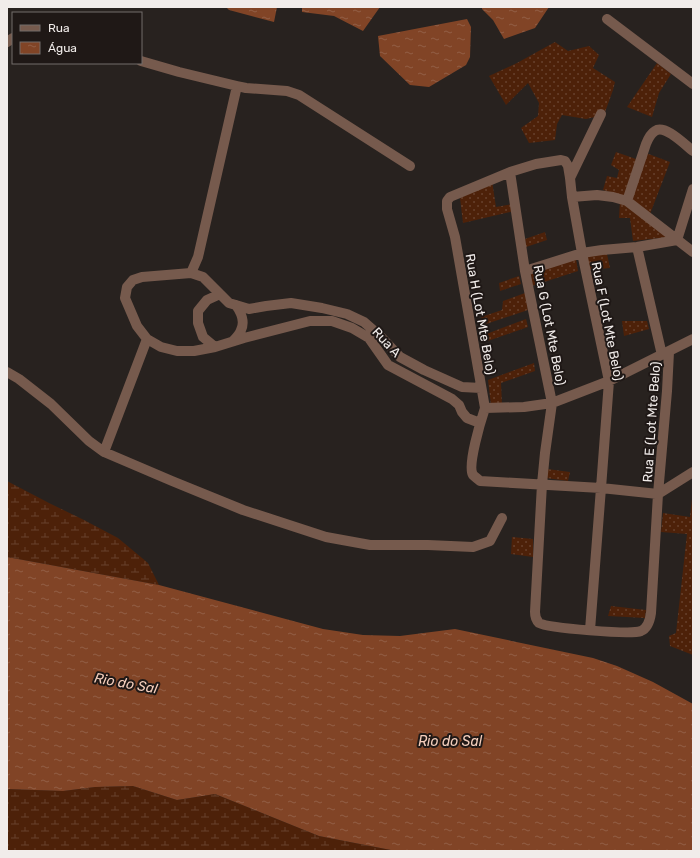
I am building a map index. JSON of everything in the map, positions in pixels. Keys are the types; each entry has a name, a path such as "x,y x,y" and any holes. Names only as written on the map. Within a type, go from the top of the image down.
{"street":[{"path":"607,19 693,84"},
{"path":"142,61 236,86 287,91 299,95 410,166"},
{"path":"104,452 147,339 137,326 125,298 127,288 133,280 142,277 191,273 198,257 236,86"},
{"path":"570,178 601,114"},
{"path":"628,201 646,144 649,137 655,131 661,129 667,131 693,151"},
{"name":"Rua F (Lot Mte Belo)","path":"510,172 536,164 554,161 564,160 568,166 582,253 609,381 590,630"},
{"name":"Rua H (Lot Mte Belo)","path":"510,172 452,196 447,201 455,237 485,408 480,423 471,464 473,474 480,481 542,484"},
{"name":"Rua G (Lot Mte Belo)","path":"510,172 525,271 552,403 542,484 535,612 536,618 539,622 548,626 590,630"},
{"path":"677,240 693,189"},
{"path":"572,197 597,195 628,201 693,252"},
{"path":"525,271 582,253 637,247 677,240"},
{"name":"Rua E (Lot Mte Belo)","path":"590,630 616,633 638,632 645,628 650,620 651,613 658,494 667,391 665,353 637,247"},
{"name":"Rua A","path":"191,273 203,277 229,303 250,309 291,303 347,314 364,322 400,357 424,370 462,387 481,388"},
{"path":"215,347 203,337 198,323 198,311 207,300 220,294"},
{"path":"233,341 242,329 242,318 236,305"},
{"path":"242,318 250,309"},
{"name":"Rua A","path":"147,339 161,347 177,351 194,352 310,321 332,321 352,328 369,338 388,365 452,399 459,405 467,418 480,423"},
{"path":"242,329 257,335"},
{"path":"485,408 524,407 552,403 609,381 693,339"},
{"path":"7,372 19,379 51,404 89,441 104,452 244,510 326,536 370,545 473,547 490,540 502,518"},
{"path":"459,405 462,387"},
{"path":"542,484 658,494 693,472"}],"green space":[{"path":"555,42 568,51 589,46 599,55 593,68 615,82 613,90 604,115 586,119 562,115 557,124 555,140 529,143 521,128 538,116 539,103 528,83 506,105 489,76 517,63"},
{"path":"657,63 671,74 659,93 652,117 627,107"},
{"path":"616,152 636,159 626,197 603,190 607,176 617,178 619,170 611,165"},
{"path":"646,153 670,162 650,214 631,201"},
{"path":"492,181 496,207 512,204 514,211 463,223 460,198"},
{"path":"620,201 669,237 633,241 630,218 619,218"},
{"path":"545,232 547,240 526,247 525,239"},
{"path":"607,254 610,268 588,270 585,255"},
{"path":"576,259 578,271 532,286 531,274"},
{"path":"519,276 521,284 500,291 499,283"},
{"path":"525,293 528,310 483,325 481,317 502,310 503,301"},
{"path":"526,319 528,327 482,343 481,336"},
{"path":"622,321 647,321 649,329 624,336"},
{"path":"534,363 535,371 501,383 502,405 491,405 488,380"},
{"path":"547,469 570,472 568,481 546,478"},
{"path":"7,481 118,538 148,563 159,585 7,557"},
{"path":"693,490 693,655 670,646 669,636 676,633 687,534 661,532 663,513 690,517"},
{"path":"512,537 533,539 533,557 511,554"},
{"path":"611,606 646,610 645,618 608,616"},
{"path":"133,786 177,800 215,794 319,836 396,851 7,851 7,789 63,791 95,787"}],"water":[{"path":"226,7 277,7 274,22 229,10"},
{"path":"302,7 380,7 363,31 334,16 302,12"},
{"path":"482,7 549,7 535,28 504,39 493,20 482,9"},
{"path":"467,19 471,27 470,57 466,65 429,87 410,85 380,56 378,36"},
{"name":"Rio do Sal","path":"7,557 159,585 323,629 363,635 400,636 455,629 593,658 617,666 653,682 693,704 693,851 396,851 319,836 215,794 177,800 133,786 95,787 63,791 7,789"}]}
